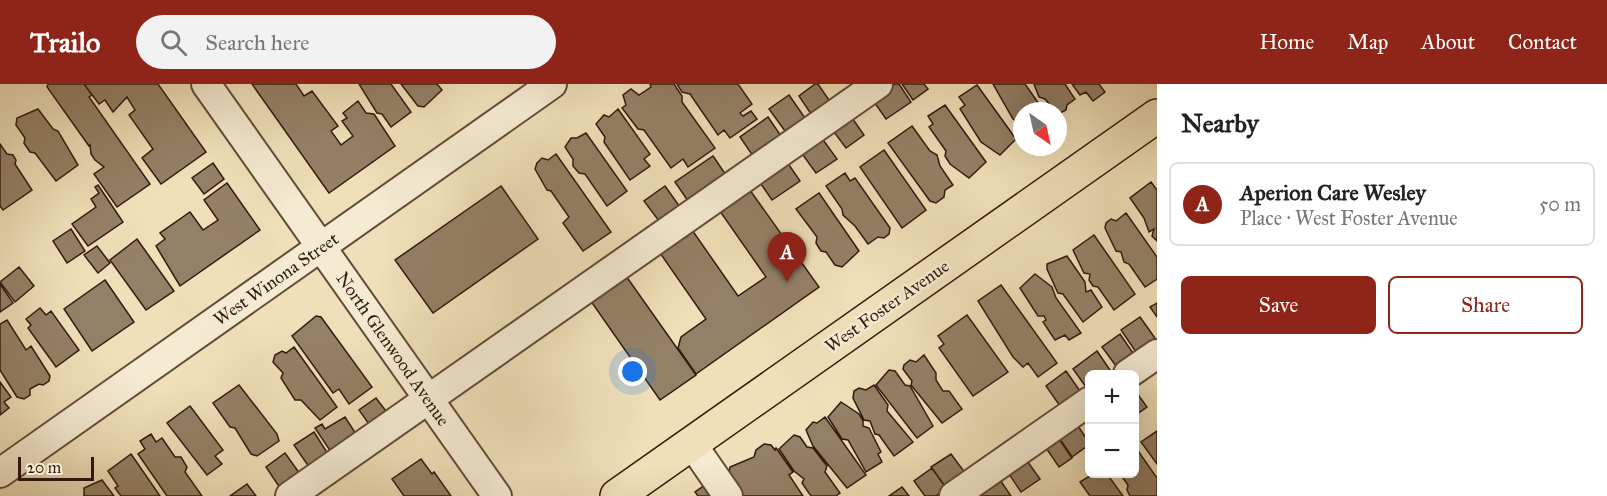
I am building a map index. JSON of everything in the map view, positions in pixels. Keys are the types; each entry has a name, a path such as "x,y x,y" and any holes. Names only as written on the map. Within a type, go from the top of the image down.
{"main road":[{"name":"West Foster Avenue","path":"617,496 1157,116"}],"street":[{"name":"North Glenwood Avenue","path":"206,84 497,496"},
{"name":"West Winona Street","path":"0,473 552,84"},
{"path":"290,496 878,84"},
{"path":"1135,370 1157,354"},
{"path":"954,496 1085,405"},
{"path":"692,444 728,496"}],"building":[{"path":"48,84 84,84 92,95 89,97 150,184 117,207 94,174 104,167 95,160 91,154 90,145 47,87"},
{"path":"84,84 158,84 206,152 161,184 142,158 153,149 129,115 135,110 127,97 113,112 105,100 99,104"},
{"path":"252,84 296,84 304,96 312,91 338,126 331,131 341,145 353,136 342,121 347,118 343,113 358,101 366,113 374,114 395,146 329,193"},
{"path":"359,84 391,84 411,112 391,127 382,114 377,113"},
{"path":"401,84 437,84 442,90 424,107 418,106"},
{"path":"650,84 674,84 682,96 682,102 715,148 688,167 683,159 671,168 644,130 638,129 622,108 626,105 623,95 631,89 639,95 651,87"},
{"path":"677,84 738,84 752,104 740,113 743,116 751,111 757,119 730,138 724,130 718,135 690,94 682,92"},
{"path":"818,84 829,100 811,114 799,96"},
{"path":"895,84 899,84 911,102 886,119 872,99"},
{"path":"902,84 924,84 928,89 913,100"},
{"path":"993,84 1025,84 1038,102 1013,102 1013,119"},
{"path":"1034,84 1065,84 1075,99 1067,105 1067,102 1048,102 1039,97"},
{"path":"1072,84 1099,84 1105,92 1093,101 1086,92 1080,95"},
{"path":"977,85 1013,135 1013,142 1000,155 981,142 960,109 965,105 959,97"},
{"path":"789,95 805,118 785,131 769,109"},
{"path":"945,105 986,162 969,178 950,164 945,156 946,151 929,127 933,124 928,116"},
{"path":"38,109 53,129 58,131 78,165 56,181 35,153 30,152 24,143 25,138 16,125 17,118"},
{"path":"618,109 650,154 644,159 650,166 630,180 604,142 605,137 596,124 604,115 609,117"},
{"path":"850,115 864,135 846,148 831,128"},
{"path":"768,117 781,136 753,156 740,137"},
{"path":"912,126 930,151 937,155 940,166 953,185 945,190 944,197 936,203 930,201 888,143"},
{"path":"586,133 627,191 607,206 585,174 579,173 573,166 573,159 565,147 571,138 577,138"},
{"path":"821,137 837,159 816,173 800,151"},
{"path":"0,144 7,154 13,155 16,160 15,164 32,190 3,210 0,206"},
{"path":"884,150 926,210 902,228 860,167"},
{"path":"556,154 611,232 583,251 563,223 569,217 551,191 547,190 535,169 542,158 548,160"},
{"path":"713,156 726,175 688,201 675,182"},
{"path":"787,162 800,181 772,200 759,181"},
{"path":"213,163 224,179 204,194 192,178"},
{"path":"845,173 850,181 855,178 890,228 889,234 884,238 878,237 868,244 855,226 843,215 842,209 826,186"},
{"path":"1151,182 1157,190 1157,241 1152,236 1154,229 1149,232 1144,218 1130,198"},
{"path":"227,183 260,230 180,286 156,246 165,239 160,233 190,212 203,230 218,220 204,200"},
{"path":"98,185 123,222 88,246 72,224 96,207 91,199 99,193 95,187"},
{"path":"501,186 538,239 433,313 395,260"},
{"path":"665,186 680,207 659,221 644,201"},
{"path":"747,186 819,287 696,374 678,348 681,337 706,319 658,250 690,227 738,296 766,277 717,207"},
{"path":"819,193 859,251 842,267 835,265 826,252 821,251 816,243 817,237 796,209"},
{"path":"1126,213 1157,257 1157,279 1145,287 1129,264 1124,262 1121,252 1116,251 1105,228 1106,223 1111,219 1116,221"},
{"path":"71,229 85,251 67,263 53,241"},
{"path":"1094,235 1135,294 1114,310 1098,287 1093,286 1089,280 1090,274 1084,273 1073,250"},
{"path":"137,239 174,291 146,310 110,260"},
{"path":"97,246 110,263 98,273 84,255"},
{"path":"1067,256 1085,282 1086,292 1091,290 1102,307 1083,322 1063,294 1058,293 1047,269 1047,264"},
{"path":"19,267 34,286 15,302 0,282"},
{"path":"1035,274 1052,287 1056,298 1081,333 1069,340 1065,335 1055,340 1043,322 1046,320 1044,316 1038,316 1020,288"},
{"path":"626,276 696,375 660,400 588,297"},
{"path":"105,280 134,322 92,351 64,309"},
{"path":"0,284 13,303 0,312"},
{"path":"1001,285 1057,363 1038,377 1028,363 1023,367 1013,357 978,301"},
{"path":"1157,303 1157,317 1150,307"},
{"path":"40,308 46,315 51,311 79,350 56,367 28,328 31,325 26,319"},
{"path":"967,315 1008,372 973,396 939,348 944,344 938,336"},
{"path":"316,316 321,317 372,387 349,404 339,389 333,393 292,336"},
{"path":"1140,317 1155,338 1136,352 1121,330"},
{"path":"7,320 26,350 31,346 50,376 49,381 43,385 39,384 30,389 30,395 24,399 17,397 0,370 0,324"},
{"path":"1120,334 1133,353 1116,366 1102,347"},
{"path":"294,347 337,407 320,420 301,400 295,400 281,378 283,373 273,362 275,355 282,351 286,353"},
{"path":"1097,351 1110,370 1085,370 1085,386 1073,369"},
{"path":"924,355 936,373 936,380 943,391 949,391 962,409 942,423 911,385 912,381 903,369 910,360 916,362"},
{"path":"889,370 895,371 905,385 910,386 933,426 917,438 876,385"},
{"path":"1066,371 1080,391 1060,406 1046,386"},
{"path":"0,382 11,397 4,402 9,408 0,415"},
{"path":"239,385 277,434 279,441 257,456 251,454 235,428 230,427 213,403"},
{"path":"874,385 888,405 887,411 913,442 894,456 879,435 875,434 870,421 864,420 853,398 854,391 859,388 866,390"},
{"path":"1139,396 1147,407 1139,413"},
{"path":"376,398 389,415 371,427 359,410"},
{"path":"841,402 859,414 863,426 869,428 881,452 878,454 882,462 866,472 848,440 842,439 828,417"},
{"path":"190,406 223,450 215,456 222,464 207,475 167,423"},
{"path":"345,417 356,434 331,452 315,428 322,424 325,429"},
{"path":"825,417 866,475 847,488 813,446 806,430 813,422 817,423"},
{"path":"1076,423 1085,436 1085,448 1072,457 1058,436"},
{"path":"1157,431 1157,464 1141,442"},
{"path":"314,432 328,454 309,467 294,445"},
{"path":"151,434 156,442 162,438 175,457 181,457 187,467 185,472 202,496 167,496 138,454 145,449 140,441"},
{"path":"794,435 800,437 807,447 813,448 827,466 825,472 840,493 836,496 811,496 802,483 804,479 794,471 779,449"},
{"path":"1057,436 1072,458 1059,467 1044,445"},
{"path":"764,444 771,445 775,450 776,448 793,472 789,475 803,496 742,496 729,473 730,467 754,457 756,450"},
{"path":"1139,452 1157,478 1157,496 1130,496 1127,490 1128,485 1123,478 1139,478"},
{"path":"285,453 300,474 280,488 266,467"},
{"path":"131,454 160,496 121,496 115,488 118,486 108,471"},
{"path":"951,454 966,474 946,488 931,467"},
{"path":"1025,458 1040,479 1021,492 1007,471"},
{"path":"421,459 432,474 434,472 451,496 404,496 392,479"},
{"path":"932,468 947,489 936,496 925,496 914,481"},
{"path":"1086,478 1110,478 1123,496 1090,496 1080,482"},
{"path":"102,480 114,496 84,496 84,488"},
{"path":"1000,480 1011,496 981,496 980,494"},
{"path":"711,481 717,496 698,496 695,492"},
{"path":"247,484 256,496 230,496"},
{"path":"902,487 909,496 889,496"}],"place":[{"name":"Aperion Care Wesley","path":"787,282"}]}
